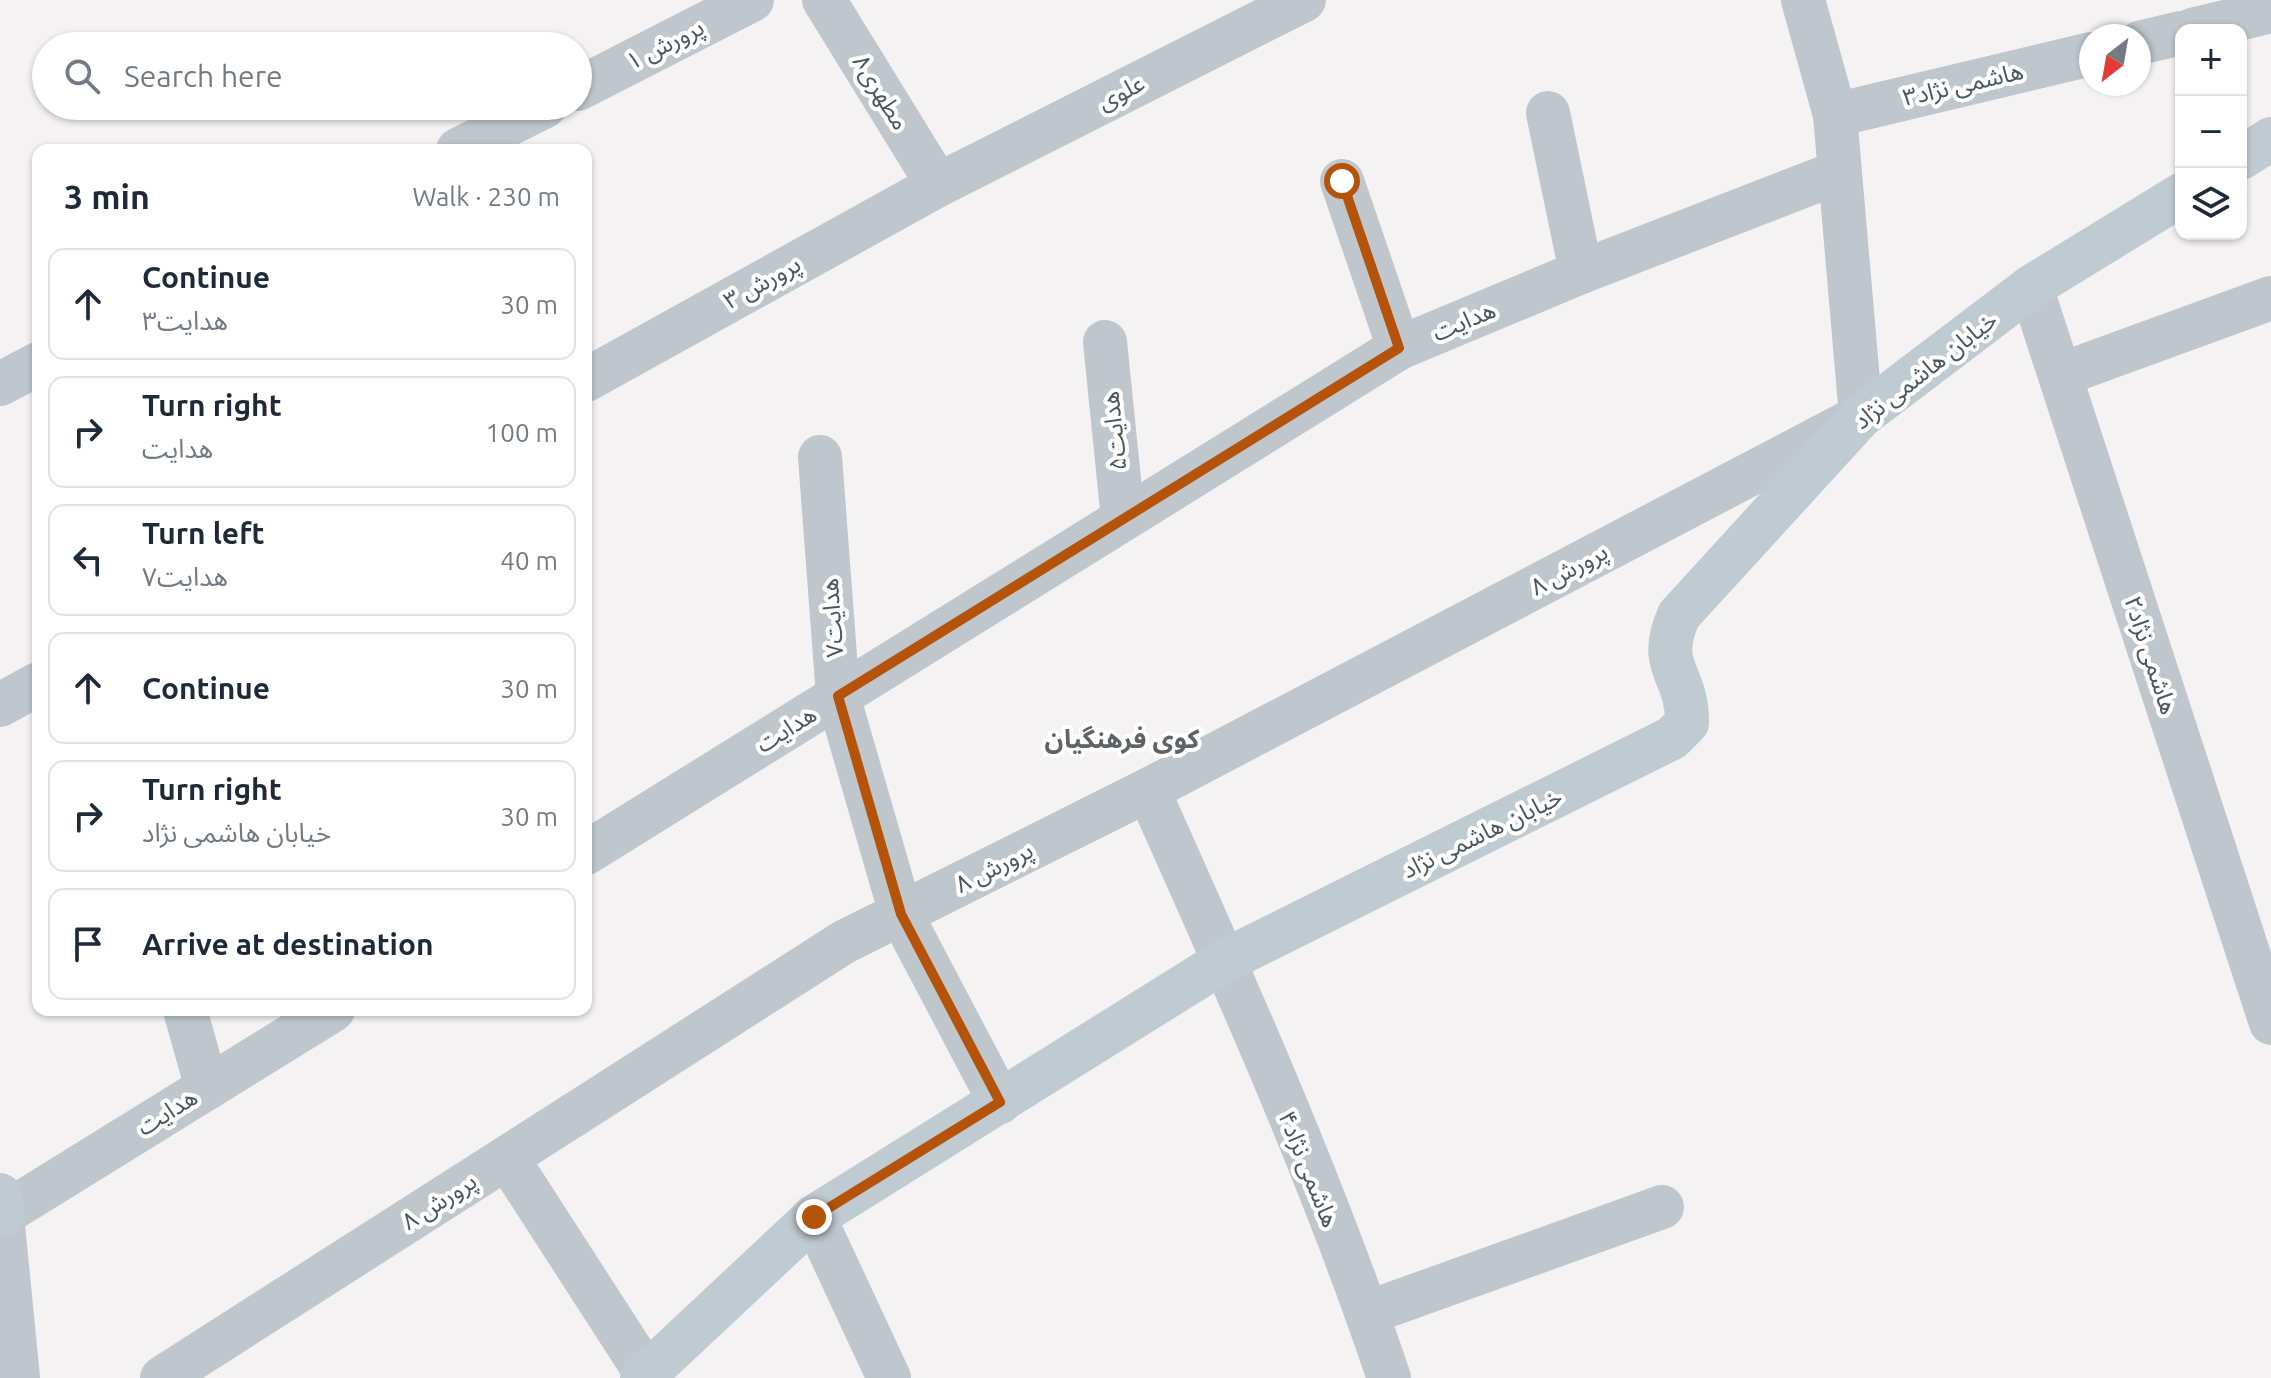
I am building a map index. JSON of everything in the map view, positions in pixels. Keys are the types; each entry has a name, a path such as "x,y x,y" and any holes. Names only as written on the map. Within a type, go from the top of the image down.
{"street":[{"name":"پرورش ۱","path":"592,82 752,0"},
{"name":"مطهری۸","path":"824,0 938,185"},
{"name":"علوی","path":"938,185 1304,0"},
{"path":"1803,0 1835,115 1861,416"},
{"path":"2217,24 2271,11"},
{"path":"2151,40 2175,34"},
{"name":"هاشمی نژاد۳","path":"1835,115 2079,57"},
{"path":"1548,113 1581,272"},
{"path":"470,144 517,120"},
{"path":"2247,154 2271,139"},
{"name":"هدایت","path":"592,849 1399,348 1581,272 1839,172"},
{"path":"1342,181 1399,348"},
{"name":"پرورش ۳","path":"592,377 938,185"},
{"name":"خیابان هاشمی نژاد","path":"646,1376 814,1217 1224,961 1672,738 1687,723 1687,700 1670,660 1668,640 1679,615 1861,416 2031,287 2175,199"},
{"name":"هاشمی نژاد۲","path":"2031,287 2271,1023"},
{"path":"2060,375 2271,298"},
{"name":"هدایت۵","path":"1105,342 1123,519"},
{"path":"0,384 32,367"},
{"name":"پرورش ۸","path":"162,1378 222,1361 507,1158 844,942 1148,790 1861,416"},
{"name":"هدایت۷","path":"820,457 838,696 901,914 1000,1102"},
{"path":"0,705 32,687"},
{"name":"هاشمی نژاد۴","path":"1148,790 1224,961 1367,1313 1389,1378"},
{"path":"187,1016 207,1088"},
{"name":"هدایت","path":"1,1209 322,1016"},
{"path":"507,1158 646,1376"},
{"path":"1367,1313 1662,1207"},
{"path":"1,1209 18,1378"},
{"path":"814,1217 889,1378"}],"district":[{"name":"کوی فرهنگیان","path":"1122,738"}],"route":[{"path":"814,1217 1000,1102 901,914 838,696 1399,348 1342,181"}]}
